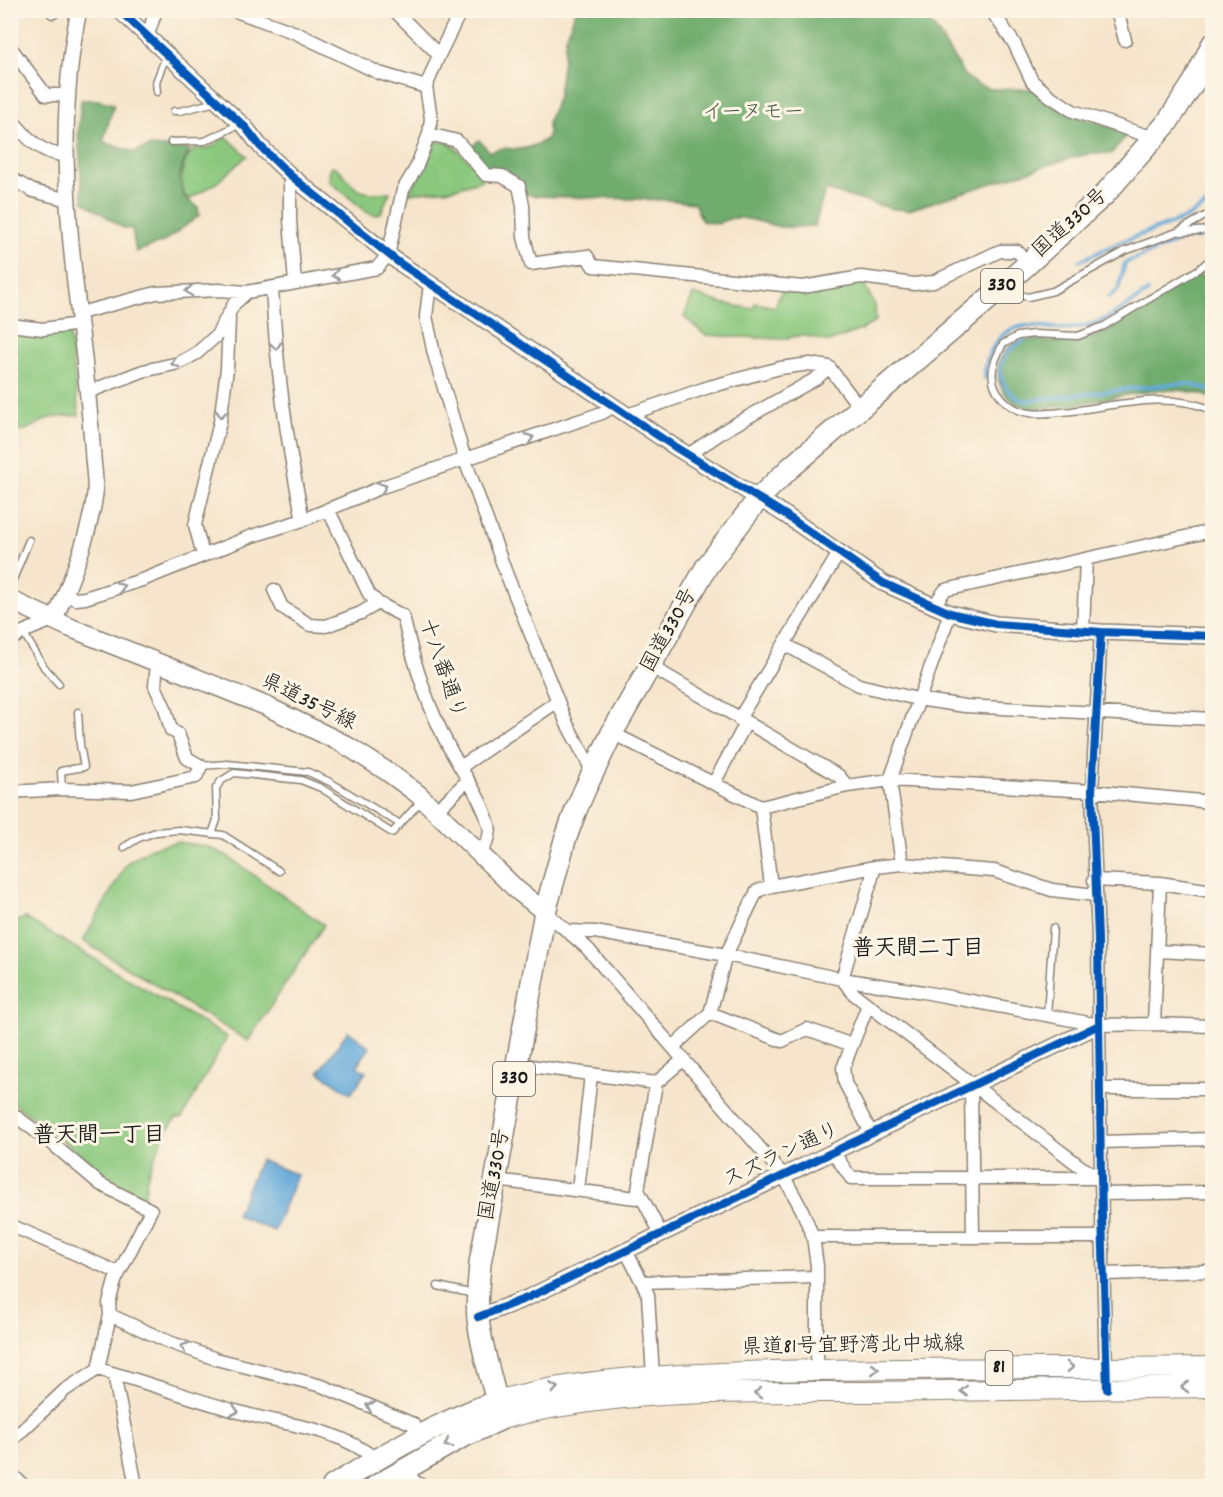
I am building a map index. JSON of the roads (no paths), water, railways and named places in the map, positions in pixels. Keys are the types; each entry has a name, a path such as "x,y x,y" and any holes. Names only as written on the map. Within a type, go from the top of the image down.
{"highway":[{"name":"国道330号","path":"499,1410 478,1317 477,1295 480,1263 545,912 565,840 612,733 707,566 759,498 798,461 1000,288 1104,195 1167,123 1194,82 1212,45"},
{"path":"333,1486 418,1434 452,1418 499,1410"},
{"path":"376,1486 414,1481 460,1438 499,1410"}],"main road":[{"name":"県道35号線","path":"10,600 71,628 266,706 344,744 388,772 429,805 516,890 545,912"},
{"name":"県道81号宜野湾北中城線","path":"499,1410 532,1391 653,1377 816,1370 1212,1367"},
{"name":"81","path":"499,1410 548,1408 658,1396 1212,1387"}],"street":[{"path":"10,640 23,632 55,620 84,543 95,492 88,392 74,273 65,155 71,48 79,10"},
{"path":"119,10 241,124 290,175 388,255 883,582 933,607 996,624 1101,632 1212,636"},
{"path":"147,38 156,10"},
{"path":"233,10 296,33 379,73 426,87"},
{"path":"394,10 439,55"},
{"path":"10,325 43,329 156,293 219,290 247,292 376,268 388,255 403,190 416,168 429,134 431,118 426,87 461,10"},
{"path":"991,10 1014,43 1032,81 1050,96 1073,111 1154,138"},
{"path":"1117,10 1125,40"},
{"path":"10,46 46,95 67,95"},
{"path":"10,117 40,148 53,155 65,155"},
{"path":"429,134 457,141 486,175 502,176 519,186 523,205 524,237 531,264 587,256 593,266 803,287 861,277 914,284 933,282 1000,251 1017,251 1028,263"},
{"path":"290,175 290,220 295,283"},
{"path":"10,178 33,191 68,200"},
{"path":"430,284 426,316 434,354 465,460 506,573 558,701 573,736 593,772"},
{"path":"272,288 279,376 289,447 303,520"},
{"path":"88,392 143,371 179,363 197,353 217,335 234,304 247,292"},
{"path":"203,555 195,525 220,422 227,369 229,314"},
{"path":"627,415 709,387 780,368 810,364 829,367 860,408"},
{"path":"688,454 817,378 829,367"},
{"path":"65,595 76,599 85,598 145,579 203,555 303,520 382,487 602,413 614,406"},
{"name":"十八番通り","path":"328,509 369,594 378,603 403,616 429,700 490,827 487,845 478,854"},
{"path":"933,607 945,590 1212,531"},
{"path":"714,783 742,721 838,553"},
{"path":"1083,630 1086,559"},
{"path":"274,590 282,607 310,625 326,626 361,613 378,603"},
{"path":"902,864 890,780 917,699 950,613"},
{"path":"1101,632 1092,791 1107,1389"},
{"path":"784,644 859,685 917,699 965,706 1212,718"},
{"path":"10,792 62,789 131,791 196,777 201,766 187,758 178,734 171,730 165,708 155,686 157,662"},
{"path":"650,666 839,776 847,786"},
{"path":"462,766 558,701"},
{"path":"612,733 761,807 847,786 890,780 1092,791 1212,802"},
{"path":"429,805 468,780"},
{"path":"761,807 771,886"},
{"path":"673,1047 710,1013 726,955 757,891 771,886 902,864 994,871 1052,890 1095,895"},
{"path":"842,979 875,867"},
{"path":"1094,880 1160,884 1212,891"},
{"path":"1154,1024 1160,884"},
{"path":"545,912 587,948 783,1175 802,1210 813,1237 817,1276 817,1392"},
{"path":"568,932 595,932 1099,1025 1212,1026"},
{"path":"1158,951 1212,954"},
{"path":"842,979 854,994 971,1085 1081,1167 1101,1178"},
{"path":"868,1005 843,1068 845,1083 871,1133"},
{"path":"710,1013 782,1041 807,1029 852,1045"},
{"name":"スズラン通り","path":"478,1317 527,1298 1099,1025"},
{"path":"661,1234 639,1190 656,1083 684,1059"},
{"path":"516,1064 656,1083"},
{"path":"578,1190 591,1075"},
{"path":"971,1085 973,1237"},
{"path":"1100,1089 1212,1089"},
{"path":"10,1112 100,1184 151,1210 118,1273 109,1303 110,1315 98,1370"},
{"path":"1100,1142 1212,1139"},
{"path":"833,1152 851,1178 1101,1178"},
{"path":"496,1180 641,1197"},
{"path":"1102,1194 1212,1192"},
{"path":"10,1225 118,1273"},
{"path":"813,1237 1103,1238"},
{"path":"626,1251 648,1295 653,1377"},
{"path":"1104,1274 1212,1271"},
{"path":"642,1282 817,1276"},
{"path":"110,1315 169,1342 216,1359 322,1386 413,1424 418,1434"},
{"path":"10,1442 65,1389 98,1370 242,1413 322,1431 349,1441 376,1459"},
{"path":"114,1374 136,1486"},
{"path":"10,1473 24,1486"}],"lane":[{"path":"157,92 156,82 166,55"},
{"path":"174,111 217,102"},
{"path":"171,142 205,141 241,124"},
{"path":"1000,288 1028,297 1053,291 1125,251 1177,232 1204,216 1212,214"},
{"path":"1177,232 1212,230"},
{"path":"1212,258 1199,269 1104,326 1078,336 1034,334 1018,336 1003,344 992,371 994,387 1004,401 1030,414 1149,402 1182,401 1212,410"},
{"path":"10,587 29,540"},
{"path":"23,632 44,667 59,684"},
{"path":"62,789 61,771 84,767 78,712"},
{"path":"201,766 227,764 308,772 330,782 400,824"},
{"path":"212,834 217,820 216,788 220,781 234,773 301,780 321,788 392,833 400,824 429,805"},
{"path":"124,847 156,832 179,830 223,835 279,871"},
{"path":"1047,1016 1053,927"},
{"path":"438,1286 477,1295"}],"water":[{"path":"348,1031 370,1047 357,1066 366,1072 351,1094 319,1072"},
{"path":"260,1160 297,1175 274,1231 236,1215"}],"waterway":[{"path":"1079,261 1121,242 1186,218 1212,204"},
{"path":"1109,297 1118,290 1125,263 1188,237 1197,238"},
{"path":"985,378 986,364 991,351 1003,335 1010,330 1024,326 1076,328 1088,325 1114,314 1148,292"},
{"path":"1024,340 1005,356 1000,370 1007,389 1024,401 1171,384 1191,384 1212,391"}],"district":[{"name":"普天間二丁目","path":"918,949"},
{"name":"普天間一丁目","path":"99,1136"}],"park label":[{"name":"イーヌモー","path":"753,114"}]}
